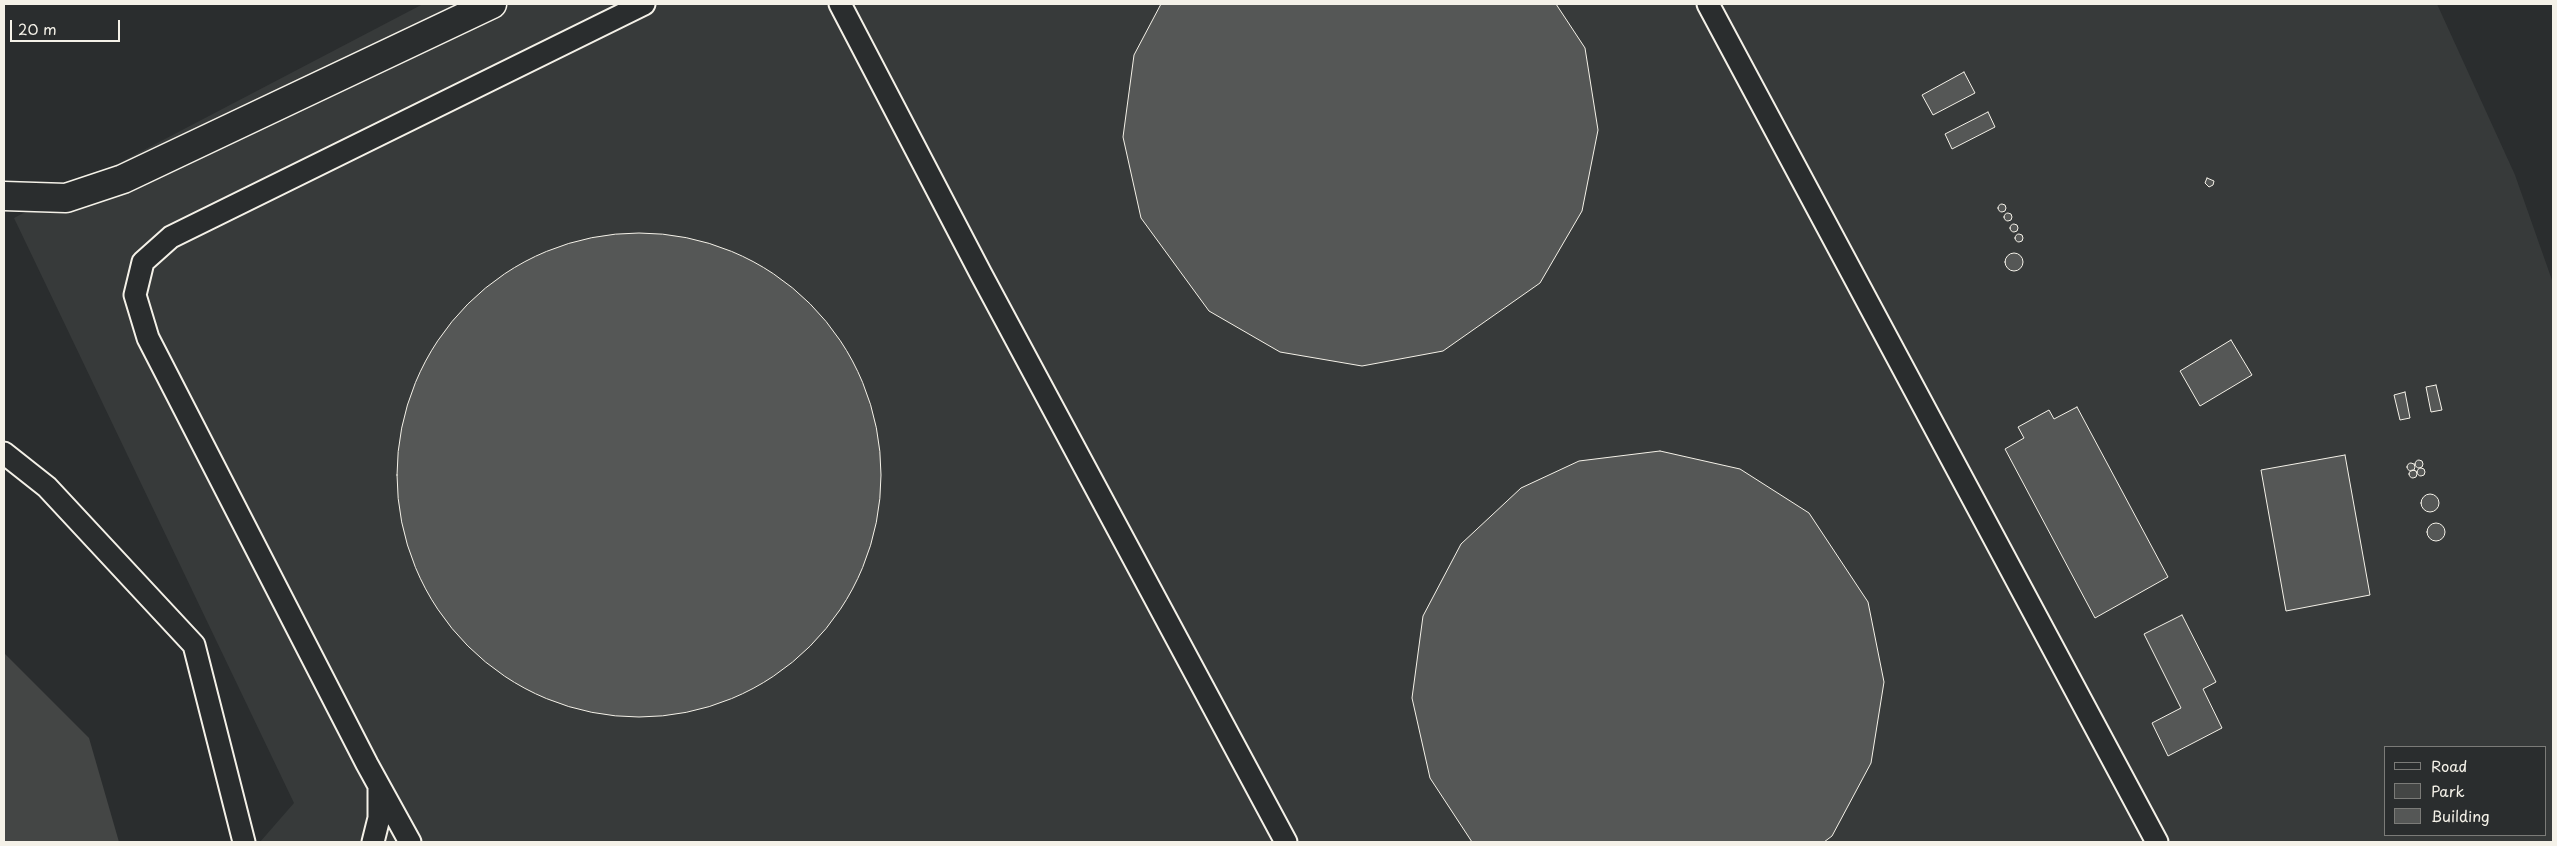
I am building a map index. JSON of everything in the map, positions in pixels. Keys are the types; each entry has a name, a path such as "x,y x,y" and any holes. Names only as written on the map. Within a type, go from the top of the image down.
{"street":[{"path":"4,196 66,198 123,179 492,4"}],"lane":[{"path":"410,842 378,784 148,338 135,295 143,262 171,237 644,4"},
{"path":"840,4 982,274 1286,842"},
{"path":"1708,4 2157,842"},
{"path":"4,453 47,487 194,645 244,842"},
{"path":"374,842 379,818 378,784"}],"shaded area":[{"path":"423,4 2437,4 2515,175 2553,283 2553,842 260,842 294,803 14,218"}],"green space":[{"path":"4,653 89,738 119,842 4,842"}],"building":[{"path":"1161,4 1556,4 1585,48 1598,130 1582,211 1540,283 1443,351 1362,366 1280,352 1209,311 1141,218 1123,137 1134,55"},
{"path":"1964,72 1975,93 1933,115 1922,95"},
{"path":"1988,112 1995,127 1952,149 1945,134"},
{"path":"2207,178 2214,181 2213,185 2209,187 2205,183"},
{"path":"2002,204 2006,208 2002,212 1998,208"},
{"path":"2008,213 2012,217 2008,221 2004,217"},
{"path":"2014,224 2018,228 2014,232 2010,228"},
{"path":"639,233 663,234 686,238 732,252 773,274 810,304 840,341 862,382 876,428 880,451 880,499 876,522 862,568 840,609 810,646 773,676 732,698 686,712 663,716 639,717 615,716 592,712 546,698 505,676 468,646 438,609 416,568 402,522 398,499 397,475 398,451 402,428 416,382 438,341 468,304 505,274 546,252 592,238 615,234"},
{"path":"2019,234 2023,238 2019,242 2015,238"},
{"path":"2014,253 2020,256 2023,262 2020,268 2014,271 2008,268 2005,262 2008,256"},
{"path":"2231,340 2252,375 2200,406 2180,371"},
{"path":"2436,385 2442,410 2431,412 2426,387"},
{"path":"2405,392 2410,418 2400,420 2394,395"},
{"path":"2077,407 2168,577 2095,618 2005,449 2024,438 2018,427 2049,410 2054,419"},
{"path":"1660,451 1740,469 1809,513 1868,602 1884,682 1871,763 1832,836 1824,842 1472,842 1430,778 1412,698 1423,616 1461,544 1521,488 1579,461"},
{"path":"2345,455 2370,595 2286,611 2261,470"},
{"path":"2419,460 2423,464 2419,468 2415,464"},
{"path":"2411,463 2415,467 2411,471 2407,467"},
{"path":"2421,468 2425,472 2421,476 2417,472"},
{"path":"2413,470 2417,474 2413,478 2409,474"},
{"path":"2430,494 2436,497 2439,503 2436,509 2430,512 2424,509 2421,503 2424,497"},
{"path":"2436,523 2442,526 2445,532 2442,538 2436,541 2430,538 2427,532 2430,526"},
{"path":"2182,615 2216,682 2203,689 2222,728 2168,756 2152,723 2181,708 2144,634"}]}
